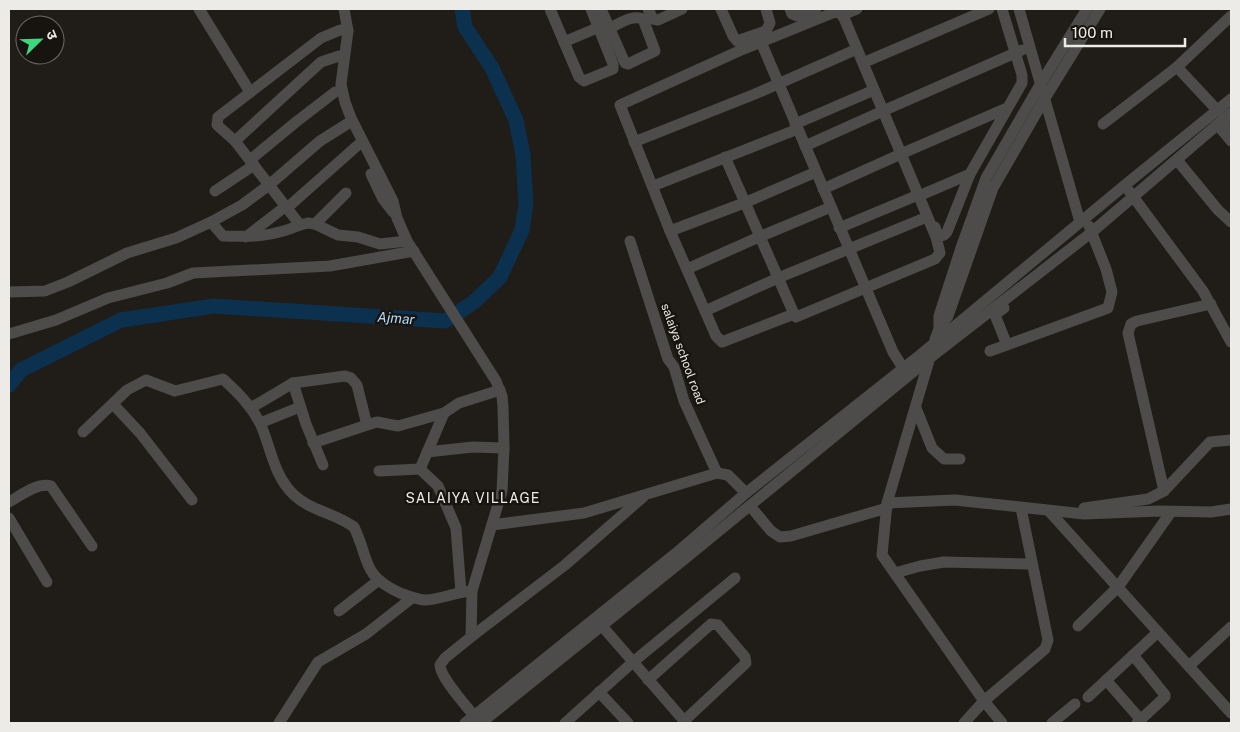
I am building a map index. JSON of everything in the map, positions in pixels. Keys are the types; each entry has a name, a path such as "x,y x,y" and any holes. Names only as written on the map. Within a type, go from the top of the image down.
{"street":[{"path":"199,9 250,92"},
{"path":"337,9 344,31 338,56 335,92 347,124 383,199 397,218 420,263 498,385 503,407 502,491 492,525 466,591"},
{"path":"344,9 341,84 345,102 351,118 393,200 397,218"},
{"path":"550,9 581,80 584,81 613,69 601,9"},
{"path":"564,42 605,26 640,17 643,19 655,51 653,54 628,64 625,63 605,26 591,9"},
{"path":"605,26 637,9"},
{"path":"648,9 654,19 658,20 682,9"},
{"path":"721,9 737,41 766,31 770,23 766,9"},
{"path":"790,9 792,14 797,16 816,9"},
{"path":"858,9 844,12 902,154 937,234 940,236 947,232 970,174 1022,83 1022,75 1002,9"},
{"path":"865,62 989,9"},
{"path":"990,351 1108,308 1112,292 1106,269 1093,236 1083,220 1019,9"},
{"path":"939,329 939,316 950,280 986,178 1041,83 1087,9"},
{"path":"1002,723 984,701 882,555 887,506 934,342 939,329 948,316 994,188 1045,98 1100,9"},
{"path":"794,314 722,342 716,336 670,231 620,105 761,42 835,12 840,13 844,18 884,110"},
{"path":"1104,124 1177,67 1231,16"},
{"path":"300,224 235,141 218,125 217,121 218,117 321,38 344,31"},
{"path":"761,42 893,352 903,368"},
{"path":"805,146 1030,47"},
{"path":"634,142 779,84 857,49"},
{"path":"235,141 321,62 338,56"},
{"path":"1177,67 1218,111"},
{"path":"653,186 725,157 874,90"},
{"path":"215,191 252,163 296,122 335,92"},
{"path":"475,721 602,626 736,510 746,493 903,368 1231,99"},
{"path":"823,189 1007,108"},
{"path":"1007,345 995,315 1093,236 1133,197 1177,160 1224,127 1231,113"},
{"path":"9,292 45,291 68,282 127,253 176,238 211,222 242,205 269,185 320,141 347,124"},
{"path":"1224,127 1231,141"},
{"path":"246,237 287,207 358,145"},
{"path":"725,157 796,317 935,259 940,253 920,195"},
{"path":"1177,160 1218,210 1231,222"},
{"path":"670,231 744,203 816,172"},
{"path":"840,228 970,174"},
{"path":"1124,185 1203,291 1231,342"},
{"path":"315,224 346,193"},
{"path":"687,269 759,236 831,207"},
{"path":"705,311 778,278 927,217"},
{"path":"211,222 223,236 256,237 284,232 308,222 338,235 358,237 380,244 411,246"},
{"path":"475,721 736,510 750,506 930,358 1093,236"},
{"name":"salaiya school road","path":"630,241 668,359 674,367 684,401 717,472"},
{"path":"9,334 56,320 108,298 167,284 193,273 330,266 411,246"},
{"path":"1164,491 1128,333 1131,324 1211,304"},
{"path":"251,408 293,383 344,376 351,378 357,385 366,425"},
{"path":"83,432 127,390 146,380 174,391 223,379 248,402 260,423 280,477 294,495 313,508 332,515 354,527 371,572 384,585 412,598 425,600 466,591"},
{"path":"293,383 322,465"},
{"path":"314,443 377,422 398,426 444,413 459,403 498,385"},
{"path":"113,404 140,433 192,500"},
{"path":"260,423 300,407"},
{"path":"916,408 932,448 944,460 960,459"},
{"path":"420,469 444,413"},
{"path":"1072,509 1148,499 1164,491 1210,442 1231,440"},
{"path":"428,452 472,447 504,448"},
{"path":"380,471 420,469 438,486 456,528 471,637"},
{"path":"492,525 584,513 717,472 728,475 746,493"},
{"path":"9,502 39,486 46,484 51,486 92,546"},
{"path":"475,721 440,669 440,665 445,658 565,566 646,494"},
{"path":"750,506 771,531 780,537 791,536 887,506 955,500 1084,514 1211,512 1231,509"},
{"path":"964,723 984,701 1047,645 1048,640 1021,508"},
{"path":"1049,511 1231,713"},
{"path":"1078,626 1118,587 1171,512"},
{"path":"9,518 47,582"},
{"path":"895,573 944,562 1032,564"},
{"path":"564,723 633,662 735,578"},
{"path":"339,611 379,580"},
{"path":"279,723 318,662 366,634 412,598"},
{"path":"602,626 648,680 685,722 746,663 745,657 718,625 711,624 648,680"},
{"path":"1189,666 1231,628"},
{"path":"1088,697 1158,632"},
{"path":"1106,680 1139,721 1165,695 1133,655"},
{"path":"599,692 628,723"},
{"path":"1052,723 1075,704"}],"waterway":[{"name":"Ajmar","path":"9,385 21,370 121,320 214,306 445,321 474,302 500,277 522,230 526,204 523,155 516,120 492,68 465,27 462,9"}],"district":[{"name":"SALAIYA VILLAGE","path":"473,498"}]}
